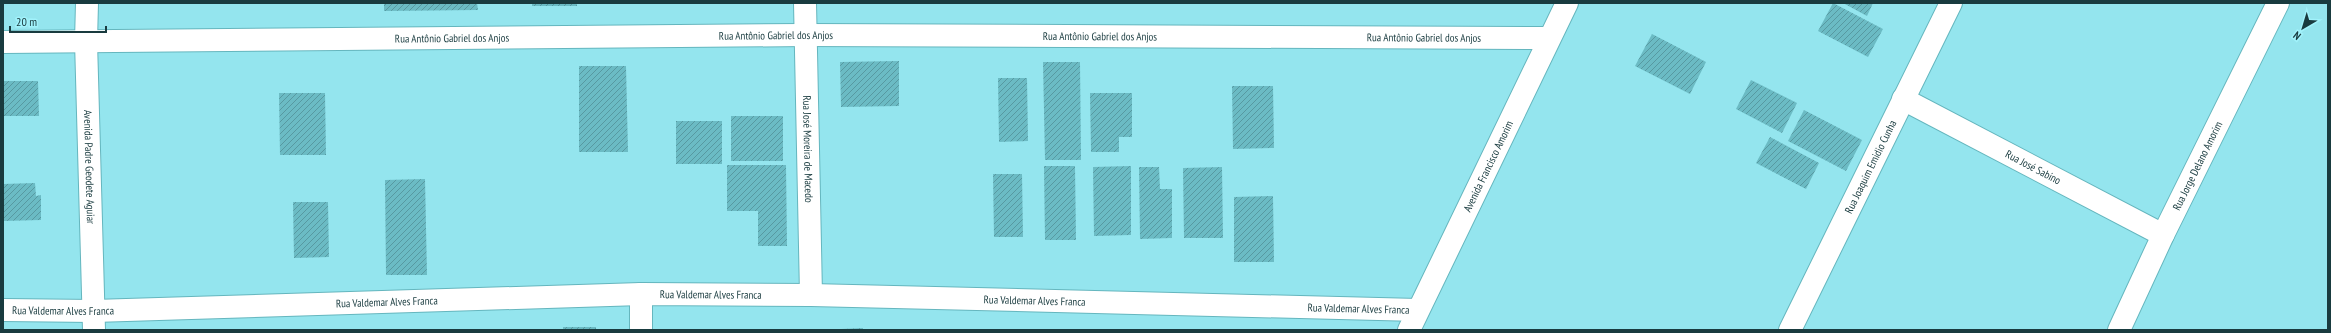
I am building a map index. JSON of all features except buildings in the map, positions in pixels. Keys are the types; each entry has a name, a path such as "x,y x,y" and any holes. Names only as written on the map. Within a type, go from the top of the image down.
{"street":[{"name":"Avenida Padre Geodete Aguiar","path":"88,3 86,41 94,321"},
{"name":"Rua José Moreira de Macedo","path":"805,3 810,295"},
{"name":"Avenida Francisco Amorim","path":"1409,330 1567,3"},
{"name":"Rua Joaquim Emidio Cunha","path":"1790,330 1951,3"},
{"name":"Rua Jorge Delano Amorim","path":"2119,330 2163,235 2278,3"},
{"name":"Rua Antônio Gabriel dos Anjos","path":"3,42 805,35 1549,38"},
{"name":"Rua José Sabino","path":"1903,99 2163,235"},
{"name":"Rua Valdemar Alves Franca","path":"3,310 94,321 641,294 810,295 1418,310"},
{"path":"641,294 641,330"}]}
